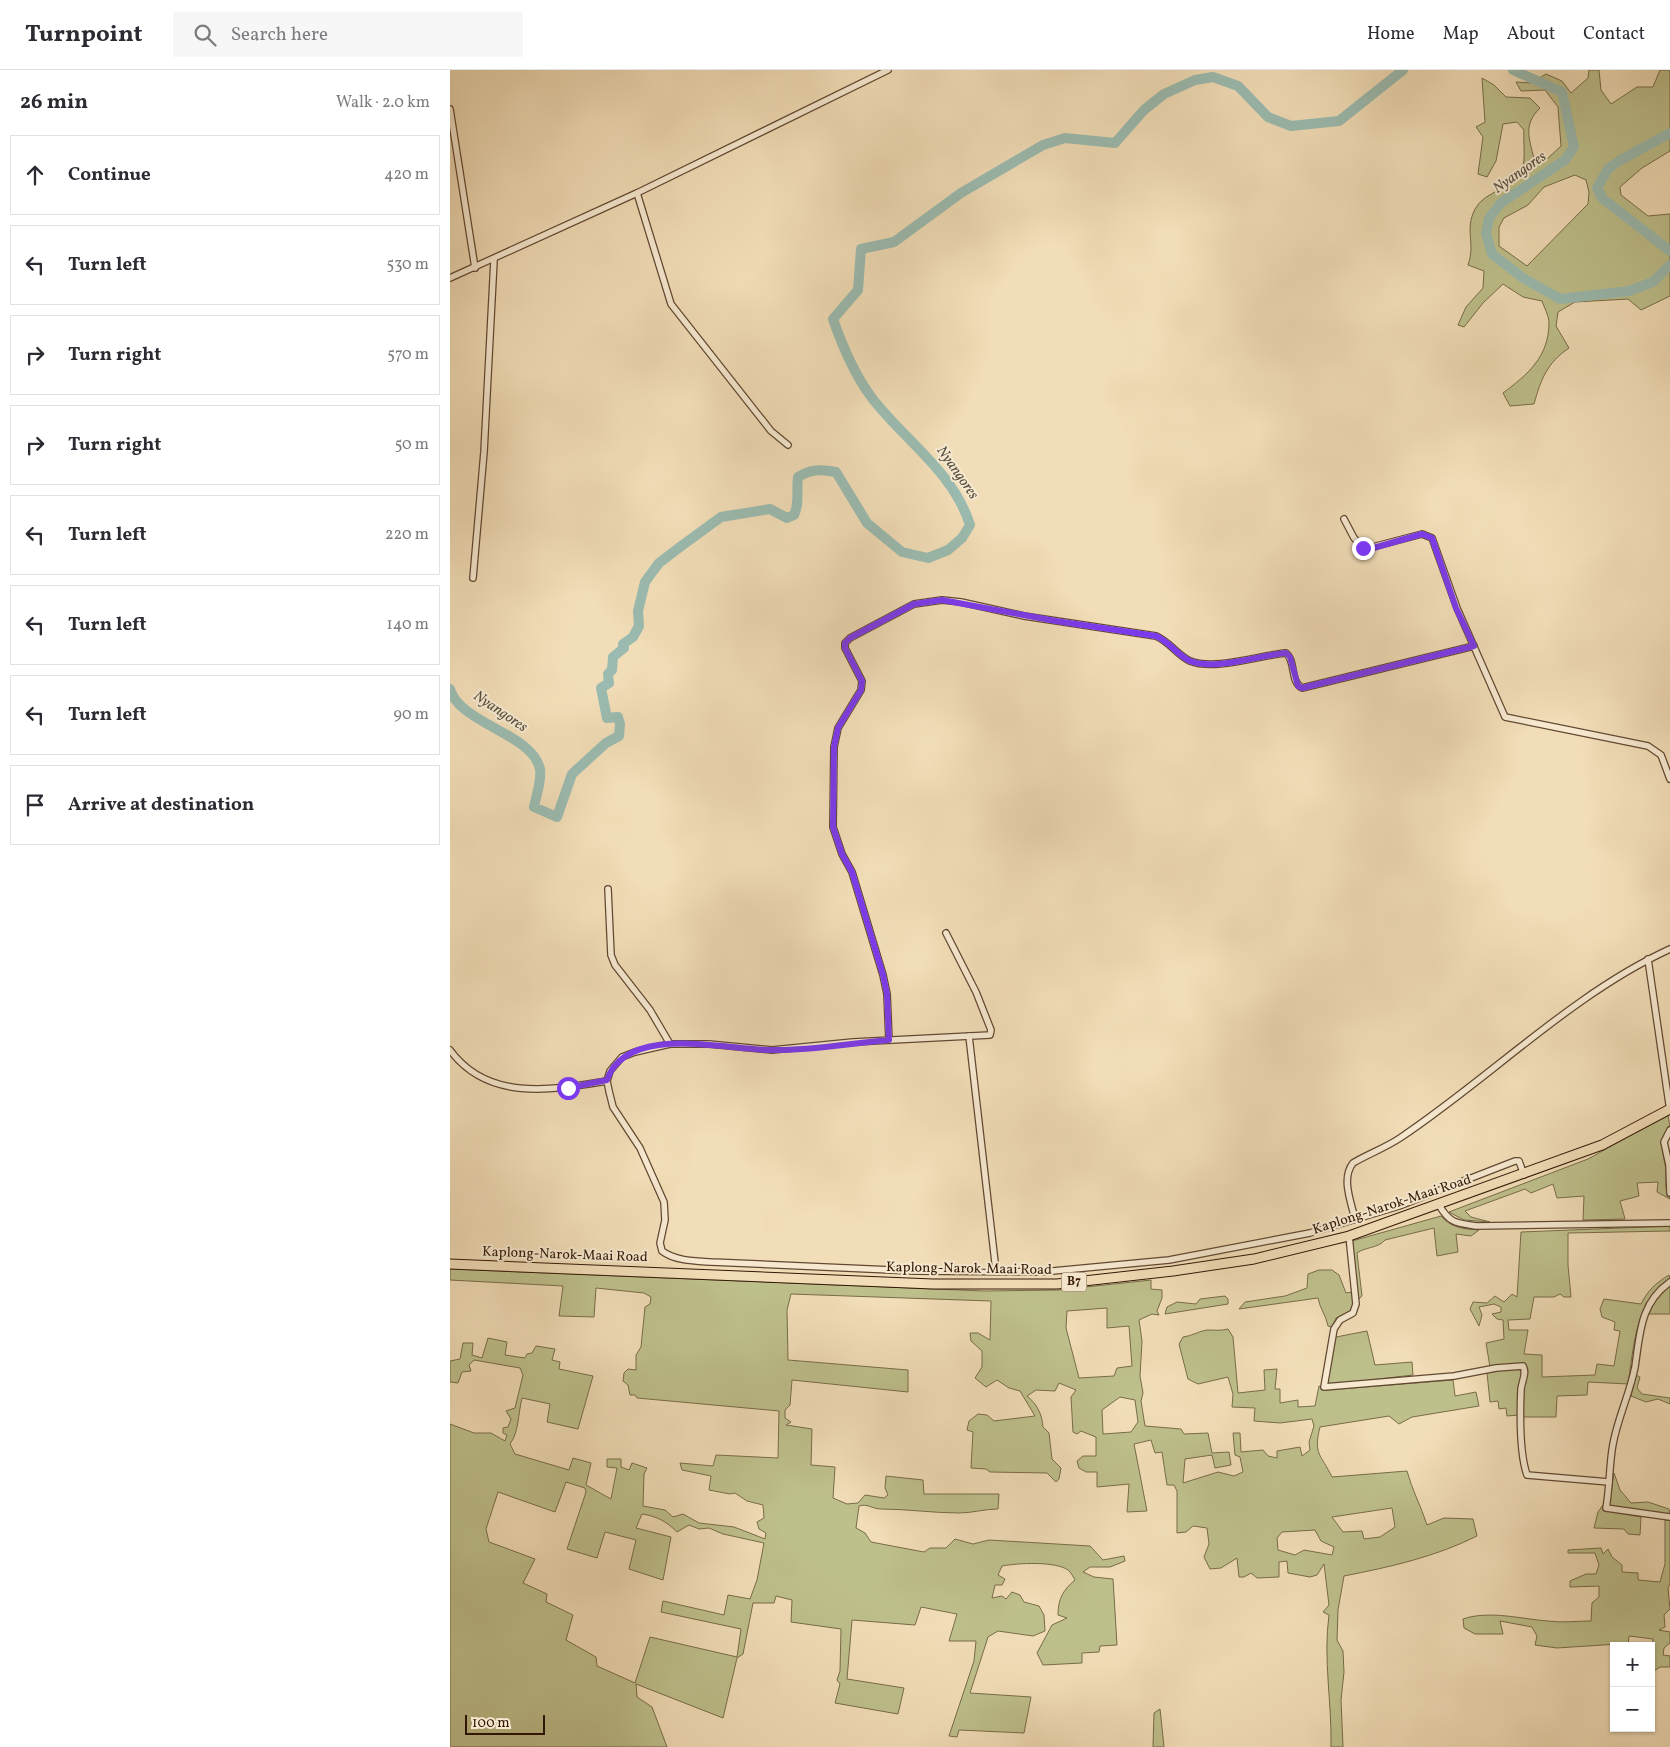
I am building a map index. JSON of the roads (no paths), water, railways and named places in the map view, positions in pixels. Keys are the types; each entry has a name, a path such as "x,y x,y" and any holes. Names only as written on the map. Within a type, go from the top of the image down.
{"highway":[{"name":"Kaplong-Narok-Maai Road","path":"450,1264 933,1284 1057,1284 1129,1276 1244,1260 1349,1236 1524,1175 1602,1145 1670,1110"}],"street":[{"path":"450,278 494,260 637,193 888,70"},
{"path":"450,109 474,268"},
{"path":"637,193 672,305 771,432 788,445"},
{"path":"473,578 484,452 494,260"},
{"path":"1344,519 1359,545 1365,549 1422,534 1432,538 1456,608 1505,717 1648,746 1661,755 1670,779"},
{"path":"889,1040 887,994 883,975 852,872 842,854 833,827 834,747 838,728 861,690 862,683 845,648 845,643 850,638 914,604 934,600 961,602 1024,616 1156,636 1170,644 1187,659 1198,663 1248,661 1286,653 1290,657 1298,686 1302,688 1474,646"},
{"path":"608,888 611,955 615,965 655,1018 670,1044"},
{"path":"946,933 976,992 991,1033 988,1036 889,1040 772,1050 710,1044 670,1044 622,1057 610,1071 607,1080 613,1107 640,1148 664,1202 665,1220 660,1243 662,1251 667,1255 691,1260 721,1262 914,1271 1042,1272 1169,1260 1297,1236 1398,1206 1513,1161 1519,1161 1524,1175"},
{"path":"1355,1219 1347,1179 1353,1163 1400,1139 1542,1031 1648,960 1670,949"},
{"path":"1648,960 1670,1110"},
{"path":"969,1036 996,1271"},
{"path":"450,1050 462,1063 476,1073 519,1089 540,1091 607,1080"},
{"path":"1670,1130 1664,1142 1669,1165 1670,1193"},
{"path":"1439,1205 1446,1216 1454,1222 1478,1226 1670,1223"},
{"path":"1349,1236 1356,1304 1353,1313 1340,1320 1334,1329 1324,1387 1454,1376 1496,1368 1523,1366 1525,1371 1521,1386 1521,1408 1527,1475 1609,1482"},
{"path":"1240,1247 1244,1260"},
{"path":"1128,1263 1129,1276"},
{"path":"1670,1282 1657,1292 1650,1302 1639,1331 1635,1366 1613,1444 1606,1508 1670,1517"}],"waterway":[{"name":"Nyangores","path":"450,689 456,701 467,711 511,737 524,746 534,757 540,769 540,783 534,807 557,817 572,774 606,743 619,736 620,724 618,717 607,718 601,688 609,683 608,674 612,670 613,657 624,648 623,644 633,637 639,626 638,611 645,582 659,563 721,517 770,509 787,518 794,515 797,501 798,477 807,472 821,470 836,472 867,523 902,552 928,558 948,550 962,538 970,525 952,488 940,472 872,398 854,370 841,340 833,319 858,290 861,249 894,242 961,193 1043,145 1065,138 1115,143 1144,110 1164,94 1195,80 1213,77 1238,86 1268,117 1291,126 1339,121 1403,70"},
{"name":"Nyangores","path":"1513,70 1562,92 1574,147 1565,160 1501,203 1489,218 1486,234 1492,254 1523,278 1560,299 1629,291 1653,282 1670,265"},
{"name":"Nyangores","path":"1670,133 1608,169 1597,188 1602,198 1670,251"}]}
